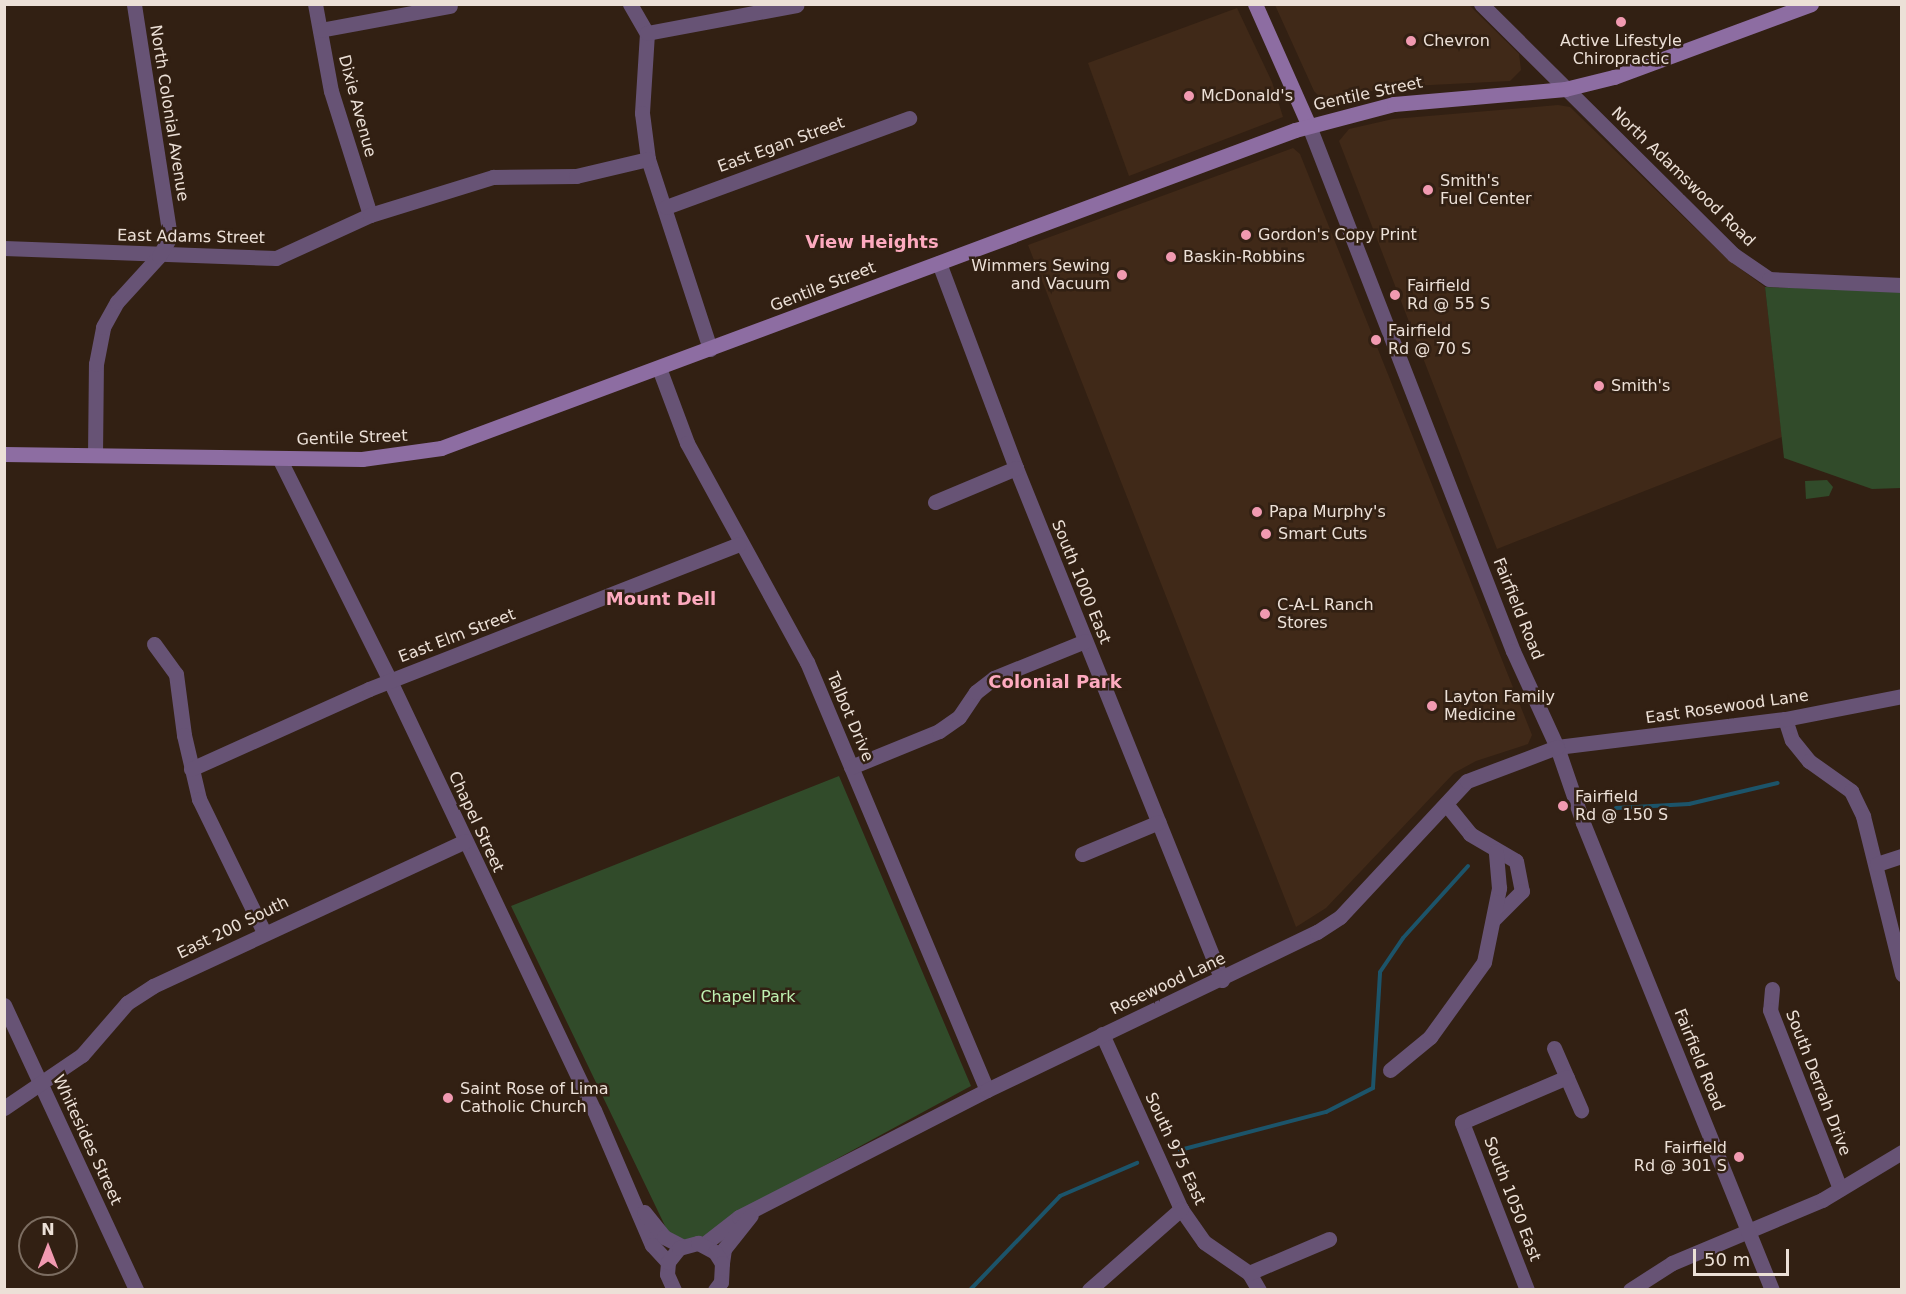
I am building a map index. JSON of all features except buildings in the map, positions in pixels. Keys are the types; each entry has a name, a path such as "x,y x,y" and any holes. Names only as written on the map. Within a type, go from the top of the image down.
{"main road":[{"name":"Fairfield Road","path":"1255,4 1309,126"},
{"name":"Gentile Street","path":"4,454 381,458 441,448 1309,126 1394,104 1565,89 1676,58 1811,4"}],"street":[{"name":"North Colonial Avenue","path":"95,455 96,364 103,327 117,302 159,256 170,237 135,4"},
{"name":"Dixie Avenue","path":"315,4 331,91 370,215"},
{"path":"630,4 647,33 642,113 648,159 666,207 710,349"},
{"name":"North Adamswood Road","path":"1481,4 1734,255 1769,279 1902,285"},
{"path":"647,33 796,5"},
{"path":"320,30 450,6"},
{"name":"East Egan Street","path":"666,207 909,118"},
{"name":"Fairfield Road","path":"1309,126 1513,651 1557,747 1583,823 1772,1290"},
{"name":"East Adams Street","path":"4,248 159,256 276,258 370,215 493,177 576,176 648,159"},
{"name":"South 1000 East","path":"939,263 1016,468 1222,980"},
{"name":"Talbot Drive","path":"659,368 687,443 739,544 807,662 987,1090"},
{"name":"Chapel Street","path":"279,458 390,681 637,1203 652,1245 668,1262"},
{"path":"935,502 1016,468"},
{"name":"East Elm Street","path":"191,769 390,681 739,544"},
{"path":"851,767 939,731 959,717 976,692 994,678 1085,640"},
{"path":"154,644 176,674 191,769 199,799 264,932"},
{"name":"East Rosewood Lane","path":"1557,747 1785,719 1902,696"},
{"path":"1785,719 1792,740 1809,761 1851,791 1863,816 1877,864 1902,974"},
{"name":"Rosewood Lane","path":"703,1245 757,1208 987,1090 1102,1034 1222,980 1340,916 1467,781 1557,747"},
{"path":"1446,804 1470,834 1516,861 1522,891 1494,919"},
{"path":"1082,854 1159,822"},
{"name":"East 200 South","path":"4,1108 82,1055 127,1003 153,986 264,932 465,841"},
{"path":"1390,1070 1430,1037 1454,1008 1484,962 1499,888 1496,851"},
{"path":"1877,864 1902,856"},
{"name":"South Derrah Drive","path":"1772,989 1770,1010 1840,1189"},
{"name":"Whitesides Street","path":"4,1005 136,1290"},
{"name":"South 975 East","path":"1102,1034 1181,1209 1204,1242 1249,1273 1259,1290"},
{"path":"1554,1048 1581,1110"},
{"name":"South 1050 East","path":"1527,1290 1462,1122 1567,1077"},
{"path":"1630,1290 1672,1263 1748,1232 1840,1189 1902,1152"},
{"name":"Chapel Street","path":"637,1203 664,1237 682,1246"},
{"name":"Rosewood Lane","path":"715,1290 721,1282 724,1249 757,1208"},
{"path":"1089,1290 1181,1209"},
{"path":"1249,1273 1329,1239"},
{"path":"674,1290 667,1274 668,1262 682,1246 703,1245 715,1252 722,1263"}],"shaded area":[{"path":"1275,5 1469,5 1519,54 1521,70 1510,81 1391,87 1324,101 1314,91"},
{"path":"1237,8 1272,82 1283,117 1129,176 1088,63"},
{"path":"1558,105 1570,107 1727,259 1765,287 1782,437 1497,549 1339,141 1349,129 1393,119"},
{"path":"1293,148 1300,154 1532,735 1528,744 1476,761 1454,773 1326,908 1296,927 1028,245"}],"green space":[{"path":"1765,287 1901,291 1901,488 1872,489 1784,458"},
{"path":"1827,480 1833,487 1829,496 1806,499 1805,481"},
{"name":"Chapel Park","path":"839,776 971,1086 737,1213 712,1239 689,1242 668,1232 511,906"}],"waterway":[{"path":"1616,808 1689,804 1778,783"},
{"path":"1180,1150 1326,1112 1373,1088 1380,972 1403,938 1468,866"},
{"path":"970,1290 1060,1196 1137,1163"}],"place":[{"name":"Active Lifestyle Chiropractic","path":"1621,22"},
{"name":"Chevron","path":"1411,41"},
{"name":"McDonald's","path":"1189,96"},
{"name":"Smith's Fuel Center","path":"1428,190"},
{"name":"Gordon's Copy Print","path":"1246,235"},
{"name":"Baskin-Robbins","path":"1171,257"},
{"name":"Wimmers Sewing and Vacuum","path":"1122,275"},
{"name":"Fairfield Rd @ 55 S","path":"1395,295"},
{"name":"Fairfield Rd @ 70 S","path":"1376,340"},
{"name":"Smith's","path":"1599,386"},
{"name":"Papa Murphy's","path":"1257,512"},
{"name":"Smart Cuts","path":"1266,534"},
{"name":"C-A-L Ranch Stores","path":"1265,614"},
{"name":"Layton Family Medicine","path":"1432,706"},
{"name":"Fairfield Rd @ 150 S","path":"1563,806"},
{"name":"Saint Rose of Lima Catholic Church","path":"448,1098"},
{"name":"Fairfield Rd @ 301 S","path":"1739,1157"}],"district":[{"name":"View Heights","path":"872,242"},
{"name":"Mount Dell","path":"661,599"},
{"name":"Colonial Park","path":"1055,682"}]}
